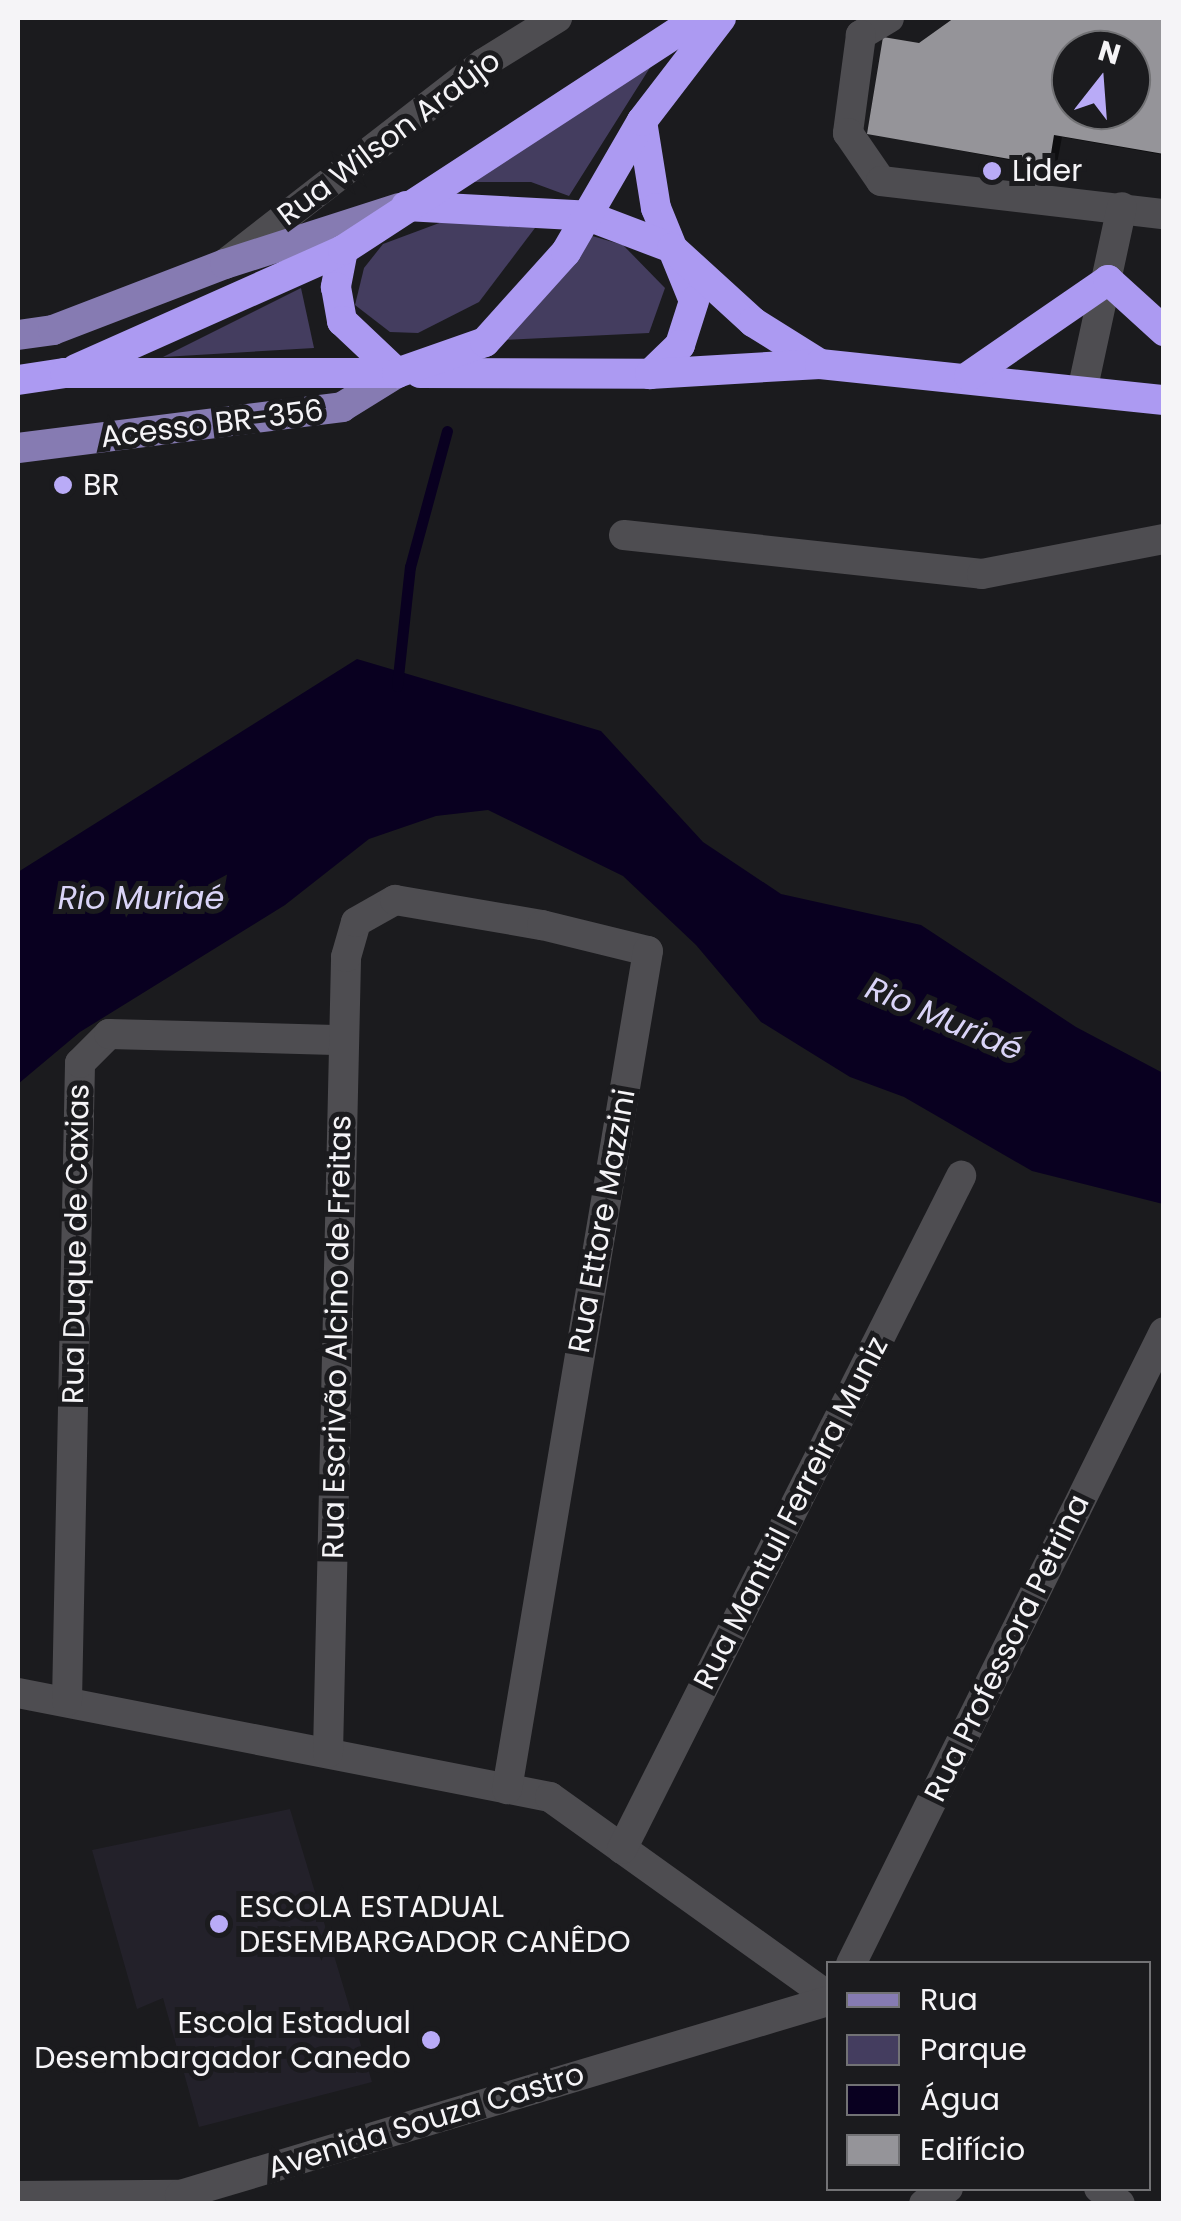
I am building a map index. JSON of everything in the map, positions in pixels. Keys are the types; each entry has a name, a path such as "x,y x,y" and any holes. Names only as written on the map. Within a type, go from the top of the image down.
{"highway":[{"path":"65,374 343,250 698,18"},
{"path":"397,373 484,342 520,310 588,216 642,121 722,18"},
{"path":"642,121 656,208 694,302 680,346 650,374"},
{"path":"406,206 588,216 672,248 753,322 820,364"},
{"path":"343,250 336,287 342,321 397,373"},
{"path":"970,376 1108,280 1164,330"},
{"path":"18,380 65,374 650,374 820,364 1083,387 1164,400"}],"main road":[{"path":"18,335 54,330 225,264 406,206"},
{"name":"Acesso BR-356","path":"18,448 342,408 397,373"}],"street":[{"name":"Rua Wilson Araújo","path":"225,264 484,63 557,18"},
{"path":"889,18 861,35 848,133 881,181 1164,214"},
{"path":"1083,387 1122,208"},
{"path":"624,535 982,574 1164,539"},
{"name":"Rua Ettore Mazzini","path":"356,922 395,900 542,924 648,951 507,1788"},
{"name":"Rua Escrivão Alcino de Freitas","path":"328,1753 346,957 356,922"},
{"name":"Rua Duque de Caxias","path":"66,1701 80,1063 109,1034 344,1040"},
{"name":"Rua Mantuil Ferreira Muniz","path":"622,1849 961,1176"},
{"name":"Rua Professora Petrina","path":"852,1961 1164,1332"},
{"path":"18,1693 550,1797 826,1997"},
{"name":"Avenida Souza Castro","path":"18,2196 181,2200 826,1999"}],"shaded area":[{"name":"ESCOLA ESTADUAL DESEMBARGADOR CANÊDO","path":"290,1809 372,2082 199,2127 163,1998 137,2009 92,1850"}],"green space":[{"path":"651,66 569,196 531,182 473,182"},
{"path":"442,222 538,224 479,302 418,333 390,332 355,305 364,268 383,244"},
{"path":"589,235 623,245 665,288 649,333 501,340"},
{"path":"301,288 314,348 163,357"}],"water":[{"name":"Rio Muriaé","path":"357,659 601,731 703,842 781,894 921,925 1076,1027 1163,1073 1163,1204 1032,1171 904,1097 850,1077 761,1022 696,945 623,876 488,810 436,816 369,839 285,905 80,1032 18,1084 18,872"}],"building":[{"path":"954,18 1164,18 1164,154 1054,135 1049,166 867,134 883,37 919,43"}],"waterway":[{"path":"397,686 410,567 447,431"}],"place":[{"name":"Lider","path":"992,171"},
{"name":"BR","path":"63,485"},
{"name":"ESCOLA ESTADUAL DESEMBARGADOR CANÊDO","path":"219,1924"},
{"name":"Escola Estadual Desembargador Canedo","path":"431,2040"}]}
